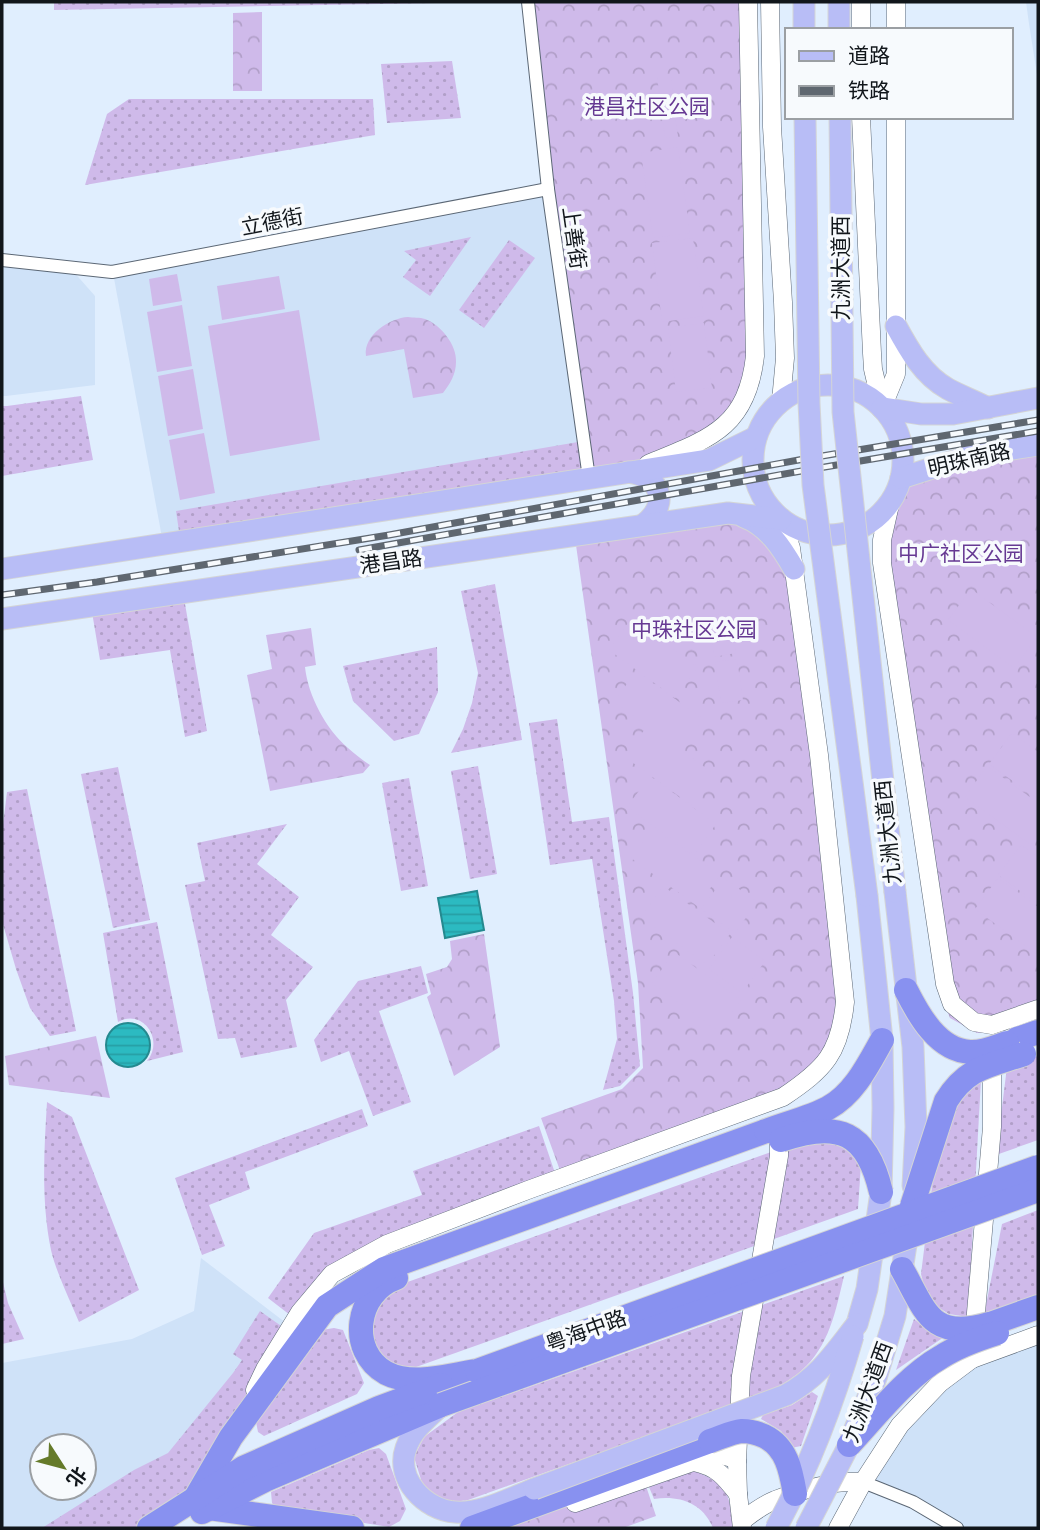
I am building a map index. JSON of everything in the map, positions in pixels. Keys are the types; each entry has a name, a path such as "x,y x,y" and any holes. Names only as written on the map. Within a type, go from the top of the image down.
{"highway":[{"path":"906,990 928,1027 952,1047 979,1052 1029,1043"},
{"path":"477,1371 422,1380 388,1373 374,1364 363,1346 360,1324 366,1304 385,1282 767,1138 827,1108 858,1080 882,1040"},
{"path":"912,1206 946,1101 953,1090 970,1073 1029,1043"},
{"path":"352,1528 202,1504 231,1437 327,1306 384,1269 767,1138 810,1132 842,1133 852,1138 872,1162 881,1192"},
{"name":"粤海中路","path":"178,1528 243,1468 379,1408 1038,1167"},
{"name":"粤海中路","path":"149,1528 441,1405 1038,1189"},
{"path":"902,1269 923,1306 940,1325 954,1330 995,1328 1038,1318"},
{"path":"849,1445 925,1367 1038,1307"},
{"path":"471,1528 710,1441 746,1431 755,1432 778,1446 788,1463 795,1494"}],"main road":[{"path":"628,472 693,446 714,434 741,406 749,390 755,356 748,2"},
{"path":"770,2 772,127 785,358 781,401"},
{"path":"804,2 804,28"},
{"path":"839,2 839,28"},
{"path":"861,2 861,28"},
{"path":"896,2 896,28"},
{"name":"九洲大道西","path":"776,1528 795,1494 841,1377 867,1289 881,1192 883,1108 882,1040 867,896 813,485 809,403 805,119"},
{"name":"九洲大道西","path":"806,1528 849,1445 876,1378 895,1316 912,1206 916,1127 913,1047 843,412 840,119"},
{"path":"882,408 896,374 896,119"},
{"path":"861,123 873,369 882,408"},
{"path":"896,326 910,353 923,368 946,388 988,408"},
{"path":"891,500 874,519 852,531 828,535 803,531 781,519 765,501 755,481 752,459 756,437 766,417 781,401 801,390 822,385 844,386 865,394 882,408 896,428 902,452 901,478 891,500 882,540 882,563 945,984 952,1004 974,1023 992,1025 1038,1009"},
{"path":"882,408 921,414 953,414 1038,398"},
{"path":"2,569 709,460 756,437"},
{"name":"明珠南路","path":"901,478 973,455 1038,445"},
{"path":"628,472 650,479 659,492 656,510 642,525"},
{"path":"728,513 748,519 761,527 785,553 794,569"},
{"name":"港昌路","path":"2,619 728,513 781,519"},
{"path":"231,1437 265,1369 300,1312 332,1274 387,1244 528,1189 783,1097 808,1080 836,1046 843,1025 845,1002 794,569 791,548 781,519"},
{"path":"972,1359 992,1127 992,1025"},
{"path":"742,1525 737,1461 741,1377 779,1156 779,1116 783,1097"},
{"path":"441,1405 414,1430 405,1449 403,1467 408,1481 429,1504 441,1510 475,1511 786,1395 816,1375 857,1324"},
{"path":"838,1528 900,1424 940,1383 972,1359 1038,1335"},
{"path":"502,1528 710,1456 731,1457 737,1461"},
{"path":"694,1462 714,1468 738,1494"},
{"path":"742,1525 757,1510 777,1500 823,1486 851,1481 863,1482"}],"street":[{"name":"上善街","path":"528,2 548,189 589,478"},
{"name":"立德街","path":"2,260 112,272 548,189"},
{"path":"863,1482 913,1502 957,1528"}],"shaded area":[{"path":"1026,2 1038,2 1038,81 1029,24"},
{"path":"547,191 586,476 163,543 113,273"},
{"path":"2,261 72,270 95,296 95,385 2,396"},
{"path":"201,1258 290,1326 147,1528 2,1528 2,1363 132,1339 194,1311"},
{"path":"1038,1336 1038,1528 957,1528 864,1482 941,1384"}],"green space":[{"path":"54,2 492,2 54,10"},
{"name":"港昌社区公园","path":"529,2 747,2 747,388 724,421 626,469 593,474"},
{"path":"262,12 262,91 233,91 233,13"},
{"path":"452,61 461,118 387,123 381,64"},
{"path":"671,76 674,105 661,106 657,77"},
{"path":"129,99 373,99 375,135 85,185 107,114"},
{"path":"674,107 678,137 665,138 661,109"},
{"path":"678,147 690,233 653,238 641,153"},
{"path":"471,237 430,296 403,277 416,260 404,251"},
{"path":"693,238 704,316 662,322 652,243"},
{"path":"509,240 535,258 484,328 459,310"},
{"path":"177,274 182,301 153,306 149,279"},
{"path":"279,276 285,309 222,320 217,286"},
{"path":"182,305 192,366 157,372 147,312"},
{"path":"299,310 320,440 230,456 208,326"},
{"path":"408,317 423,318 437,326 454,349 455,371 443,393 413,398 404,349 366,356 369,341 379,329"},
{"path":"704,323 712,388 676,392 668,328"},
{"path":"193,369 203,429 168,436 158,376"},
{"path":"81,396 93,460 2,476 2,406"},
{"path":"204,433 215,493 180,500 169,440"},
{"path":"578,442 583,473 180,538 176,511"},
{"name":"中广社区公园","path":"1038,445 1038,1017 997,1031 977,1033 950,1018 939,990 882,563 891,500 901,478"},
{"name":"中珠社区公园","path":"748,520 792,570 842,1025 808,1080 562,1176 541,1118 622,1089 643,1068 638,983 575,538"},
{"path":"495,584 522,740 451,753 472,703 478,673 461,591"},
{"path":"971,589 1037,637 1014,668 948,620"},
{"path":"184,598 207,731 185,737 170,650 100,660 92,612"},
{"path":"730,613 736,653 714,657 708,616"},
{"path":"631,619 698,667 675,698 609,650"},
{"path":"311,628 316,665 305,667 314,700 340,740 370,765 363,773 270,791 247,675 272,669 266,635"},
{"path":"437,647 438,692 419,734 394,741 353,701 343,666"},
{"path":"737,659 743,700 721,703 715,662"},
{"path":"636,671 703,719 681,750 714,774 691,805 625,757 647,726 614,702"},
{"path":"557,719 572,822 609,817 633,993 640,1066 620,1086 603,1090 617,1039 614,1001 592,859 550,865 529,723"},
{"path":"1012,733 1038,752 1038,799 989,764"},
{"path":"478,766 497,874 470,879 451,771"},
{"path":"987,766 1038,803 1038,836 1031,845 965,797"},
{"path":"118,767 150,920 113,928 81,774"},
{"path":"650,776 716,824 694,855 627,807"},
{"path":"409,778 428,886 401,891 382,783"},
{"path":"27,789 76,1031 50,1036 30,1008 2,921 2,833 7,792"},
{"path":"287,824 257,864 299,897 271,935 313,967 286,1000 297,1047 241,1058 235,1038 218,1039 185,885 205,881 197,843"},
{"path":"653,828 720,875 697,906 631,858"},
{"path":"1021,845 1038,857 1038,904 998,875"},
{"path":"724,878 757,902 735,933 701,909"},
{"path":"998,878 1038,907 1038,955 975,909"},
{"path":"663,886 730,934 707,965 641,917"},
{"path":"157,922 183,1052 147,1061 153,1044 148,1028 135,1019 118,1022 103,933"},
{"path":"484,934 500,1047 454,1076 427,997 431,994 426,974 447,967 452,959 450,941"},
{"path":"732,937 765,961 742,993 709,969"},
{"path":"674,952 741,1000 718,1031 652,983"},
{"path":"421,966 428,993 379,1011 411,1102 373,1116 349,1051 321,1062 314,1040 358,981"},
{"path":"96,1036 110,1098 9,1085 5,1056"},
{"path":"1038,1056 1038,1140 996,1155 1007,1067"},
{"path":"981,1079 968,1317 949,1314 928,1301 921,1274 936,1155 952,1105"},
{"path":"47,1102 72,1117 139,1290 79,1322 56,1267 48,1232 44,1176"},
{"path":"362,1109 368,1126 245,1172 250,1189 209,1205 225,1246 202,1255 175,1178"},
{"path":"539,1126 555,1173 385,1239 290,1315 268,1298 314,1233 422,1195 413,1171"},
{"path":"838,1140 861,1164 858,1209 416,1367 391,1365 372,1342 370,1312 388,1289 799,1142"},
{"path":"1038,1210 1038,1295 984,1315 1002,1224"},
{"path":"844,1276 830,1327 818,1351 801,1371 768,1393 468,1500 440,1504 423,1486 414,1457 424,1437 458,1412"},
{"path":"2,1278 8,1303 24,1339 2,1344"},
{"path":"260,1311 284,1328 192,1497 142,1528 42,1528 83,1502 98,1502 98,1493 168,1453 242,1360 233,1354"},
{"path":"914,1319 928,1330 944,1337 896,1370"},
{"path":"322,1330 343,1330 364,1383 357,1394 264,1436 258,1432 256,1422"},
{"path":"812,1392 818,1396 801,1446 791,1448 781,1431 761,1419 763,1415 792,1405"},
{"path":"379,1448 386,1454 406,1509 400,1521 389,1527 277,1509 272,1503 271,1492"},
{"path":"694,1471 721,1486 731,1507 734,1528 713,1528 703,1512 681,1500 654,1499 649,1487"},
{"path":"644,1480 656,1516 623,1528 502,1528"}],"water":[{"path":"477,891 484,930 445,938 438,898"},
{"path":"128,1023 144,1029 150,1045 144,1061 128,1067 112,1061 106,1045 112,1029"}],"railway":[{"path":"2,595 389,535 804,459 1038,420"},
{"path":"359,550 1038,431"}]}
